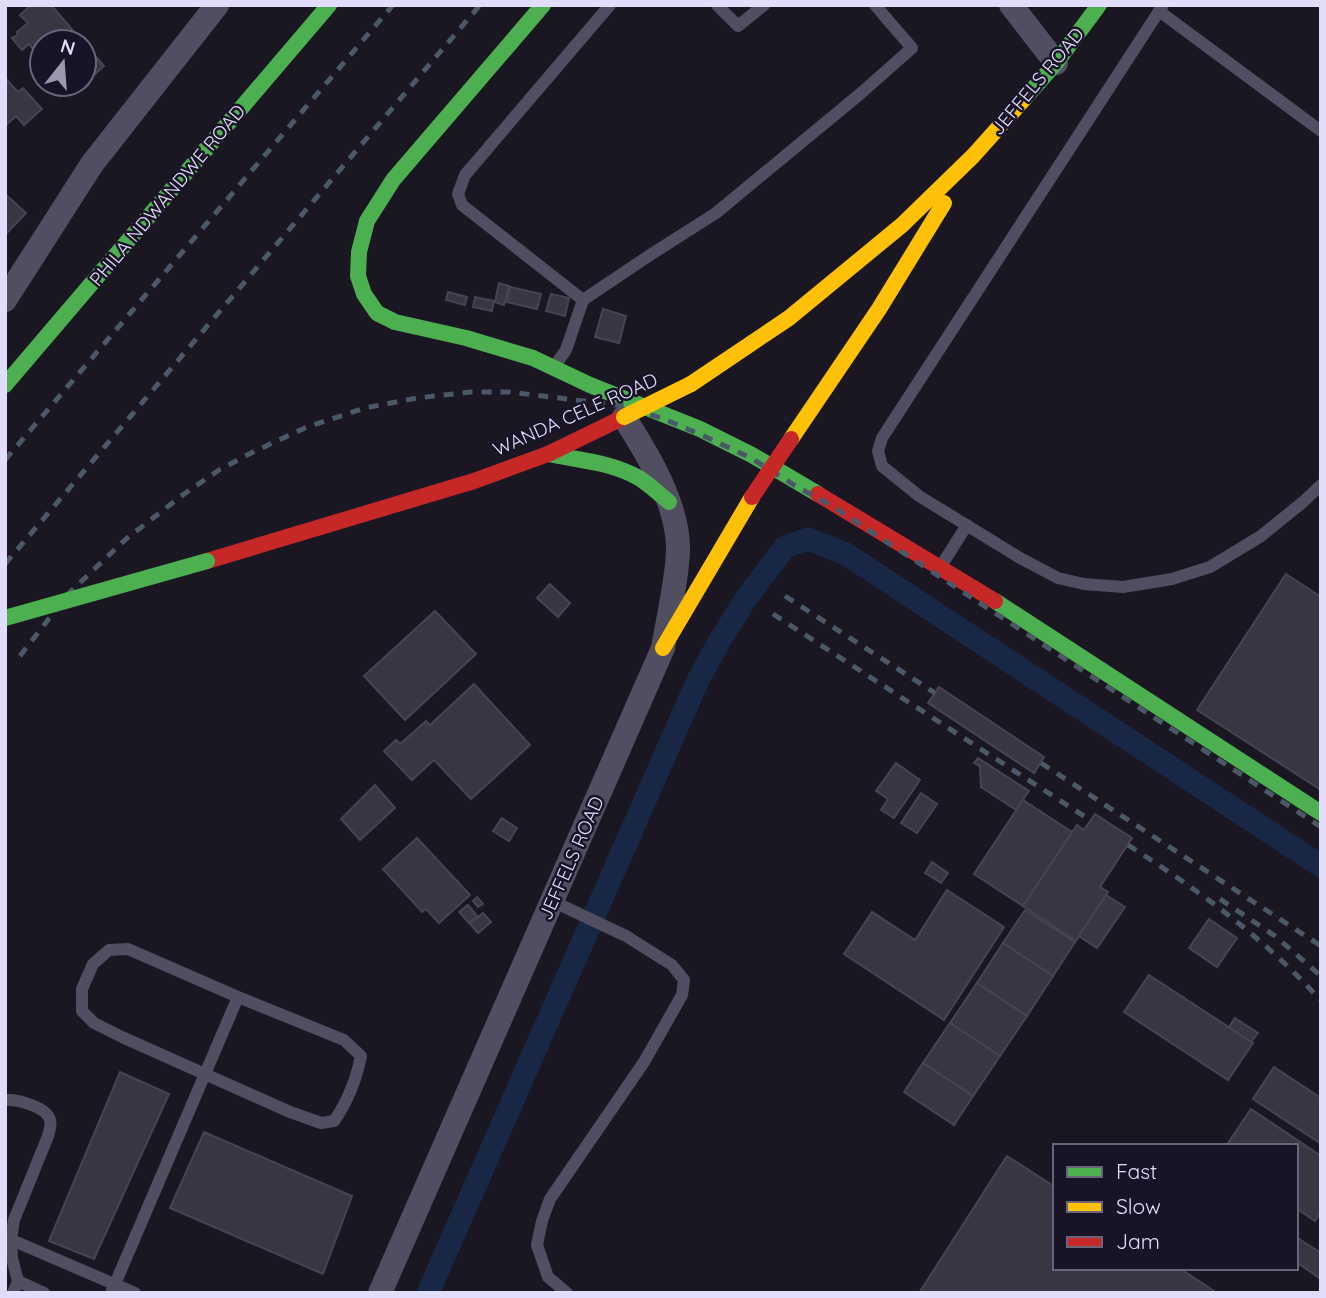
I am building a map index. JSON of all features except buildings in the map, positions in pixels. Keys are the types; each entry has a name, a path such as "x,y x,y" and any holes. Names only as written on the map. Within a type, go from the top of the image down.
{"main road":[{"name":"PHILA NDWANDWE ROAD","path":"5,385 329,5"},
{"path":"543,5 393,180 367,221 359,252 358,276 364,294 377,313 395,322 466,338 533,358 590,385 700,429 752,455 978,590 1321,813"},
{"name":"JEFFELS ROAD","path":"973,156 1056,63 1099,5"},
{"path":"663,648 752,497 879,309 973,156"},
{"name":"WANDA CELE ROAD","path":"5,618 474,481 548,454 691,384 789,318 902,225 973,156"},
{"path":"548,454 630,474 645,482 669,502"}],"street":[{"path":"5,300 92,164 217,5"},
{"path":"1010,5 1056,63"},
{"name":"JEFFELS ROAD","path":"380,1293 663,648 678,550 674,518 645,450 624,417"}],"lane":[{"path":"583,300 462,205 458,194 466,175 610,5"},
{"path":"717,5 738,26 764,5"},
{"path":"554,367 566,350 583,300 716,213 912,48 875,5"},
{"path":"1321,131 1161,8 882,438 878,451 882,466 919,496 1020,558 1058,578 1084,584 1123,587 1172,579 1210,567 1261,536 1321,485"},
{"path":"941,568 967,525"},
{"path":"552,901 626,936 672,965 684,980 682,995 645,1062 550,1199 537,1245 548,1277 567,1293"},
{"path":"128,949 238,997 344,1040 360,1056 346,1104 334,1121 321,1123 290,1112 94,1023 82,1012 82,989 93,964 109,950 128,949"},
{"path":"113,1288 238,997"},
{"path":"5,1100 18,1100 43,1111 49,1116 51,1123 8,1238 16,1287 44,1293"},
{"path":"8,1238 113,1288 135,1293"}],"waterway":[{"path":"428,1293 698,680 747,597 785,547 808,539 846,554 1321,866"}],"railway":[{"path":"5,460 393,5"},
{"path":"5,564 480,5"},
{"path":"20,656 68,594 126,539 219,470 307,427 365,408 417,398 471,392 510,392 624,406 664,419 751,458 832,506 1321,827"},
{"path":"785,596 935,693"},
{"path":"773,614 1090,820"},
{"path":"1041,763 1321,946"},
{"path":"1128,845 1230,916 1300,978 1321,1001"},
{"path":"1220,899 1275,936 1321,976"}],"traffic: fast":[{"path":"5,385 329,5"},
{"path":"543,5 393,180 367,221 359,252 358,276 364,294 377,313 395,322 466,338 533,358 590,385 700,429 752,455 818,494"},
{"path":"1024,99 1056,63 1099,5"},
{"path":"548,454 617,468 643,481 669,502"},
{"path":"5,618 207,561"},
{"path":"995,601 1321,813"}],"traffic: slow":[{"path":"691,384 789,318 902,225 973,156 1024,99"},
{"path":"791,439 879,309 944,203"},
{"path":"624,417 691,384"},
{"path":"663,648 752,497"}],"traffic: jam":[{"path":"207,561 474,481 548,454 624,417"},
{"path":"752,497 791,439"},
{"path":"818,494 995,601"}]}
